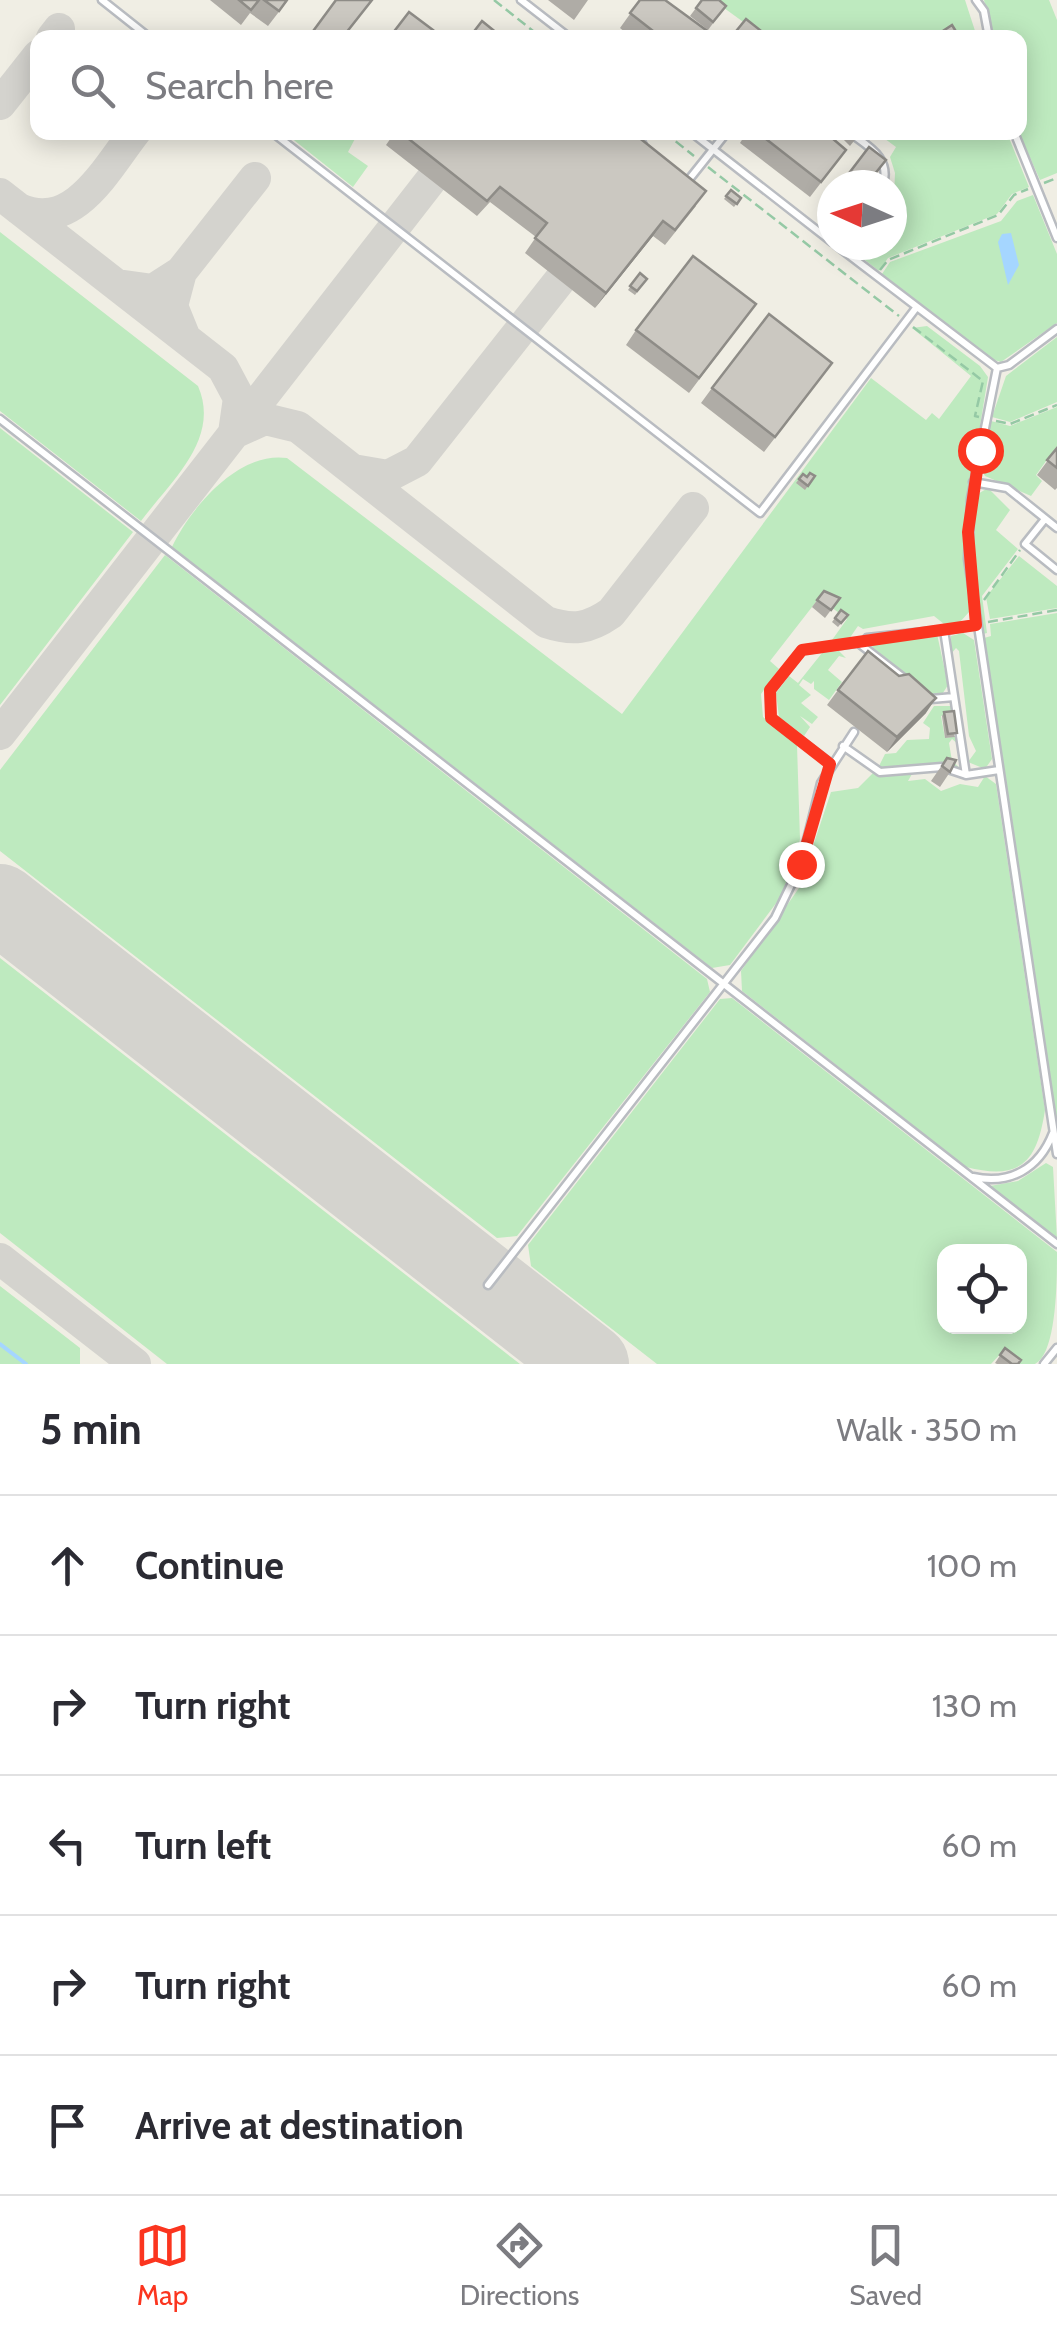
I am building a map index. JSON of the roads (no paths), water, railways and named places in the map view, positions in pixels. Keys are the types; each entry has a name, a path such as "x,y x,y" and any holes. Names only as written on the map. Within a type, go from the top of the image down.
{"lane":[{"path":"102,0 140,30"},
{"path":"522,0 560,30"},
{"path":"976,0 986,30"},
{"path":"282,140 760,513 916,308"},
{"path":"640,140 650,152"},
{"path":"702,140 817,230"},
{"path":"675,172 687,182 721,140"},
{"path":"860,140 880,155 886,170"},
{"path":"1017,140 1057,238"},
{"path":"855,260 997,368"},
{"path":"997,368 1008,365 1057,329"},
{"path":"997,368 974,482 968,559 1057,1154"},
{"path":"0,419 1057,1244"},
{"path":"974,482 1007,488 1057,528"},
{"path":"1045,518 1025,544 1057,570"},
{"path":"954,697 932,700 861,645 867,638 976,625"},
{"path":"944,630 966,776"},
{"path":"830,764 771,718 770,690 802,650 864,642"},
{"path":"488,1285 724,984 792,890 830,764 854,732"},
{"path":"843,746 880,772 942,767 966,776 999,770"},
{"path":"969,1176 1004,1179 1023,1172 1047,1149 1054,1132"},
{"path":"1044,1364 1057,1348"}],"water":[{"path":"1011,233 1019,265 1008,285 998,242 1002,234"}],"waterway":[{"path":"0,1344 26,1364"}]}
